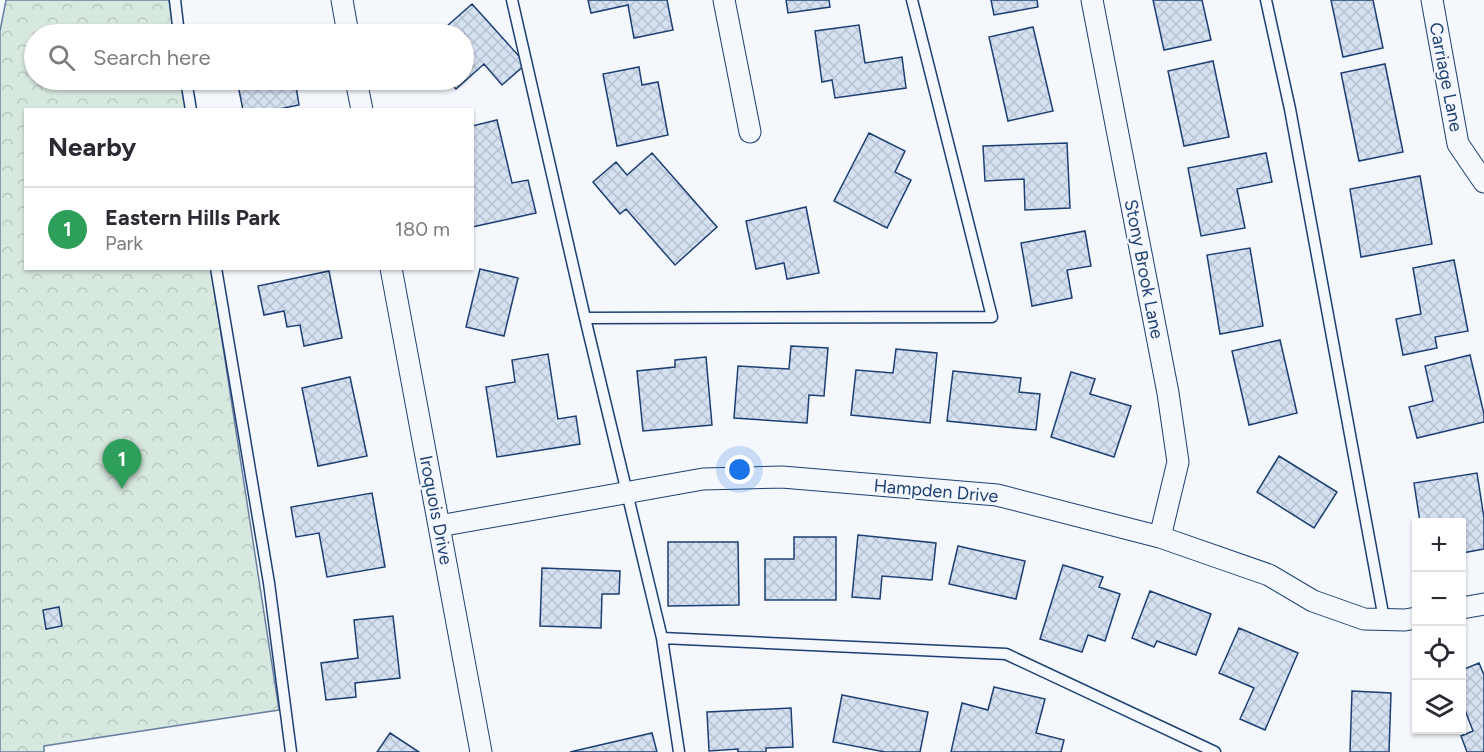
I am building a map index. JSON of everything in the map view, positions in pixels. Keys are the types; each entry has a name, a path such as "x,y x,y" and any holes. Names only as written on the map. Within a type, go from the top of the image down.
{"street":[{"path":"342,0 346,24"},
{"path":"724,0 750,132"},
{"name":"Stony Brook Lane","path":"1092,0 1168,393 1178,462 1160,537"},
{"name":"Carriage Lane","path":"1432,0 1458,144 1484,182"},
{"path":"358,90 362,108"},
{"name":"Iroquois Drive","path":"391,270 481,752"},
{"name":"Hampden Drive","path":"439,526 703,480 782,477 997,495 1160,537 1269,575 1313,601 1364,619 1412,619"},
{"path":"1466,607 1484,604"}],"lane":[{"path":"175,0 178,24"},
{"path":"512,0 662,638 679,752"},
{"path":"585,318 992,317 912,0"},
{"path":"1266,0 1290,109 1384,620"},
{"path":"188,90 191,108"},
{"path":"216,270 269,583 291,752"},
{"path":"662,638 1006,654 1215,752"}],"green space":[{"path":"6,0 169,0 173,24 24,24 24,90 183,90 186,108 24,108 24,270 211,270 279,710 44,746 44,752 0,752 0,31"}],"building":[{"path":"588,0 667,0 673,30 634,38 628,5 591,13"},
{"path":"786,0 829,0 830,7 788,13"},
{"path":"991,0 1037,0 1038,7 994,15"},
{"path":"1153,0 1202,0 1211,40 1164,50"},
{"path":"1331,0 1373,0 1383,48 1343,57"},
{"path":"472,4 526,64 502,85 484,64 474,73 474,24 449,24"},
{"path":"859,25 865,63 902,57 906,88 835,98 832,80 822,82 815,31"},
{"path":"1033,27 1053,111 1008,121 989,37"},
{"path":"1213,61 1229,137 1184,146 1168,71"},
{"path":"1385,64 1403,152 1359,161 1341,73"},
{"path":"639,67 642,85 658,82 668,135 617,146 603,74"},
{"path":"239,90 297,90 299,105 284,108 243,108"},
{"path":"497,120 512,183 528,180 536,213 474,227 474,126"},
{"path":"869,133 905,151 895,172 911,180 887,228 834,201"},
{"path":"1067,143 1070,208 1025,210 1024,179 985,181 983,146"},
{"path":"652,153 717,227 675,265 626,209 620,214 593,182 616,162 627,175"},
{"path":"1266,153 1272,182 1237,189 1245,228 1201,236 1188,168"},
{"path":"1420,176 1432,244 1361,257 1350,189"},
{"path":"806,207 819,273 787,279 784,263 756,269 746,221"},
{"path":"1085,231 1091,266 1067,270 1072,298 1032,306 1021,243"},
{"path":"1250,248 1263,326 1220,334 1207,255"},
{"path":"1454,260 1468,331 1435,337 1437,348 1403,355 1396,319 1421,314 1413,268"},
{"path":"480,269 518,278 504,336 466,327"},
{"path":"329,271 342,338 304,346 300,325 287,327 284,311 264,315 258,286"},
{"path":"1280,340 1297,413 1249,425 1232,351"},
{"path":"791,346 828,348 824,396 809,395 807,423 734,418 738,366 789,369"},
{"path":"896,349 937,353 930,423 851,415 856,370 893,373"},
{"path":"548,354 558,419 576,416 580,444 497,457 486,387 515,382 512,360"},
{"path":"1470,355 1484,422 1417,438 1409,407 1433,401 1425,366"},
{"path":"706,357 712,425 643,431 637,371 675,367 675,360"},
{"path":"953,371 1021,378 1019,392 1040,394 1036,430 947,421"},
{"path":"1071,372 1095,379 1090,394 1131,406 1114,457 1051,437"},
{"path":"350,377 367,456 318,466 302,388"},
{"path":"1279,456 1337,492 1314,528 1257,492"},
{"path":"1477,473 1484,518 1484,549 1466,552 1466,518 1419,518 1414,483"},
{"path":"372,493 385,567 327,577 319,533 296,537 291,507"},
{"path":"858,535 936,543 932,580 882,576 880,599 852,597"},
{"path":"794,537 836,537 836,600 765,600 765,559 794,559"},
{"path":"668,542 738,542 739,605 668,606"},
{"path":"958,546 1025,561 1016,599 949,584"},
{"path":"1063,565 1103,577 1099,587 1120,594 1105,641 1088,635 1082,652 1040,639"},
{"path":"542,568 620,571 619,594 602,594 601,628 540,626"},
{"path":"1150,591 1211,614 1196,655 1157,641 1154,647 1132,638"},
{"path":"59,607 62,626 46,629 43,610"},
{"path":"393,616 400,678 355,683 356,697 326,700 321,663 358,658 354,620"},
{"path":"1239,628 1298,653 1265,730 1240,719 1254,688 1219,673"},
{"path":"1479,663 1484,675 1484,752 1467,752 1461,736 1473,731 1466,713 1466,668"},
{"path":"994,687 1045,699 1036,733 1064,740 1061,752 951,752 962,703 988,710"},
{"path":"1352,691 1391,693 1389,752 1350,752"},
{"path":"842,695 928,712 920,752 885,752 833,742"},
{"path":"791,708 793,747 766,748 766,752 738,752 738,749 709,751 707,712"},
{"path":"390,733 419,752 377,752"},
{"path":"652,733 657,752 570,752"}],"place":[{"name":"Eastern Hills Park","path":"122,489"}]}
